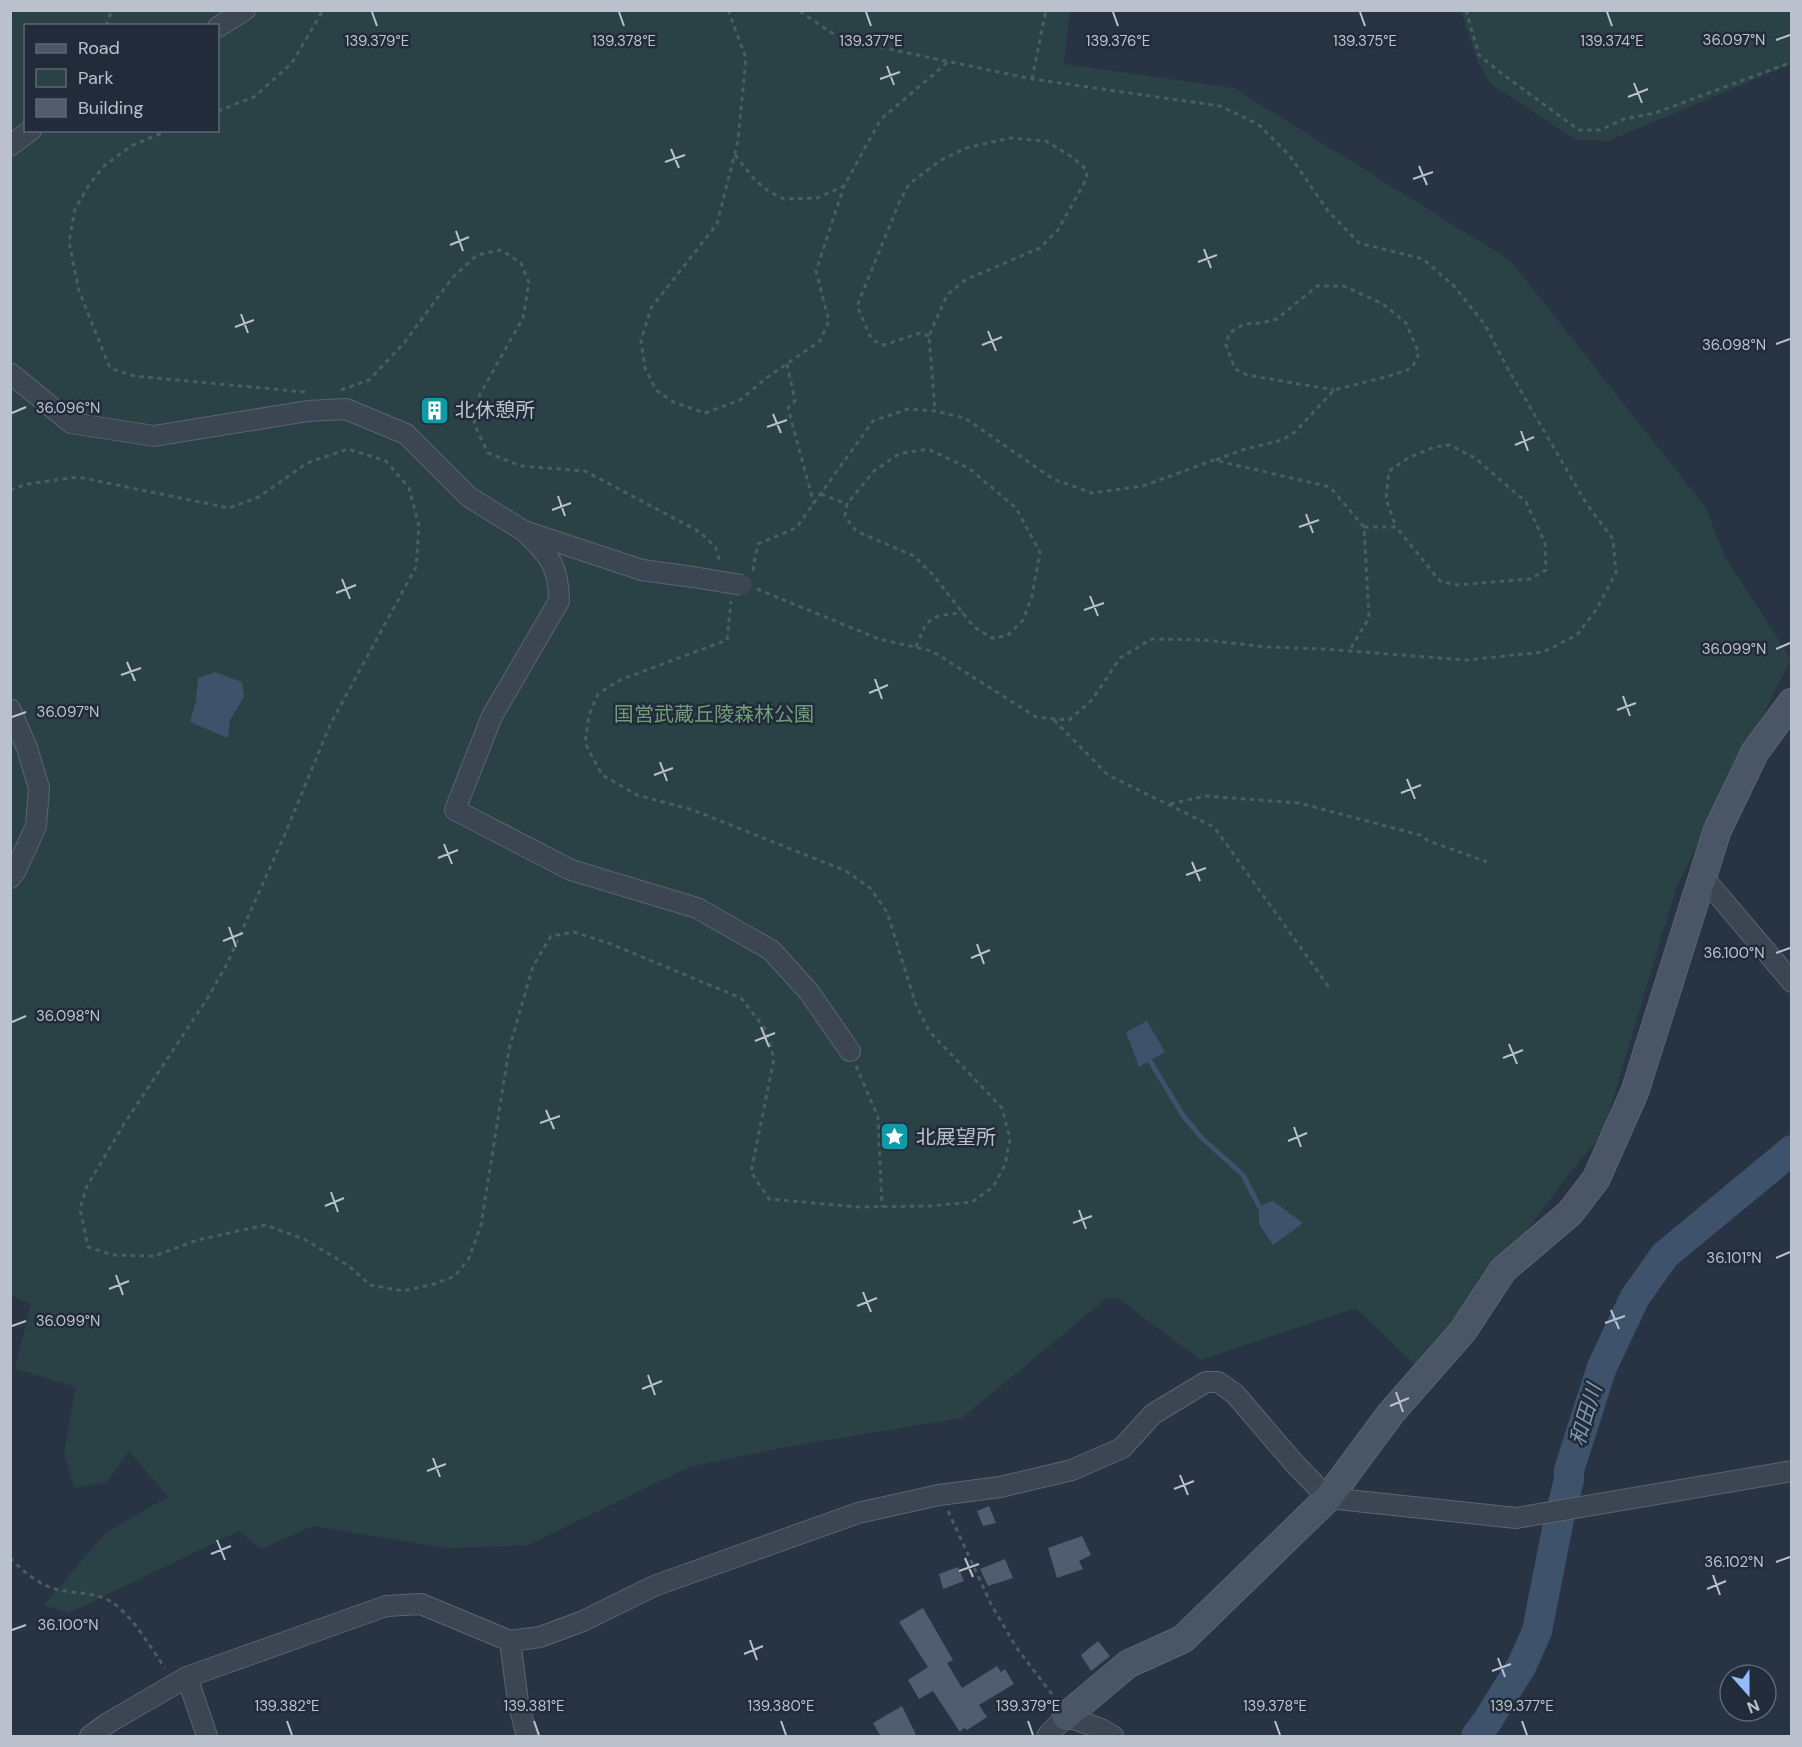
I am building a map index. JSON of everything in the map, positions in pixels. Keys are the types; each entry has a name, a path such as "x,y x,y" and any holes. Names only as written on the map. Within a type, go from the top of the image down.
{"street":[{"path":"219,26 245,10"},
{"path":"10,146 28,132"},
{"path":"10,373 71,423 154,436 308,411 346,409 406,434 469,497 524,531 547,554 559,580 559,602 492,716 455,810 571,870 697,908 771,950 809,992 850,1051"},
{"path":"524,531 642,570 747,586"},
{"path":"1047,1737 1066,1716 1128,1664 1183,1639 1328,1498 1391,1413 1463,1331 1503,1270 1570,1214 1596,1179 1635,1091 1717,831 1755,752 1791,702"},
{"path":"10,709 27,748 39,788 36,826 10,878"},
{"path":"1702,876 1791,982"},
{"path":"90,1737 108,1723 182,1681 386,1606 421,1604 510,1641 540,1637 583,1621 654,1586 858,1513 939,1495 1000,1488 1072,1470 1122,1448 1153,1414 1206,1382 1218,1382 1235,1394 1328,1498 1516,1518 1791,1471"},
{"path":"510,1641 518,1702 527,1737"},
{"path":"182,1681 207,1737"},
{"path":"1066,1716 1101,1729 1113,1737"}],"path":[{"path":"219,111 254,97 292,63 323,10"},
{"path":"728,10 746,58 738,141 717,225 651,308 641,341 645,368 656,390 673,402 705,413 741,400 820,340 829,321 816,271 844,186 881,119 948,62"},
{"path":"798,10 841,39 1032,79 1220,106 1258,124 1290,156 1328,211 1359,243 1423,258 1454,286 1485,325 1508,369 1586,502 1613,539 1616,573 1596,610 1577,635 1543,652 1466,660 1268,647 1204,639 1152,639 1120,658 1092,700 1069,720 1036,717 932,651 879,639 747,586 759,544 796,528 873,421 908,409 935,411 965,418 1053,479 1092,493 1143,486 1242,450 1282,440 1295,432 1334,390 1412,368 1419,353 1406,323 1383,304 1344,285 1317,286 1277,319 1244,324 1229,333 1226,345 1236,369 1247,375 1334,390"},
{"path":"1032,79 1046,10"},
{"path":"1466,10 1479,55 1579,130 1600,130 1624,119 1655,113 1791,62"},
{"path":"928,336 920,333 884,345 872,340 857,306 909,184 941,160 966,148 1010,138 1046,141 1072,157 1086,169 1087,178 1058,230 1040,248 965,280 947,295 928,336 935,411"},
{"path":"734,154 754,180 768,191 784,199 817,198 844,186"},
{"path":"787,364 795,401 788,408 814,504"},
{"path":"1450,445 1475,458 1526,502 1545,543 1546,570 1530,579 1457,585 1440,581 1396,527 1386,499 1389,471 1408,458 1434,447 1450,445"},
{"path":"928,449 970,469 1016,507 1040,552 1032,596 1023,620 1008,636 992,638 974,627 933,575 914,556 856,531 845,516 847,504 874,471 899,454 928,449"},
{"path":"1214,460 1330,487 1364,527 1369,618 1349,651"},
{"path":"821,494 847,504"},
{"path":"1364,527 1396,527"},
{"path":"916,647 924,626 936,616 963,613"},
{"path":"1053,719 1108,775 1214,827 1331,990"},
{"path":"1168,804 1205,796 1299,803 1420,835 1428,841 1487,862"},
{"path":"850,1051 878,1117 882,1207"},
{"path":"939,1495 991,1604 1016,1647 1054,1696 1066,1716"},
{"path":"10,1558 20,1568 48,1587 83,1592 109,1600 125,1613 182,1681"}],"green space":[{"name":"国営武蔵丘陵森林公園","path":"10,11 1070,11 1064,64 1234,88 1511,261 1706,508 1725,557 1791,659 1676,888 1602,1136 1581,1159 1420,1370 1356,1308 1201,1360 1117,1298 1107,1298 962,1418 791,1446 689,1467 528,1545 446,1548 313,1526 261,1549 239,1531 69,1613 44,1605 106,1532 168,1497 129,1451 107,1482 74,1488 64,1452 76,1387 15,1369 31,1304 10,1295"},
{"path":"1461,11 1791,11 1791,64 1608,141 1576,140 1491,84 1478,63"}],"water":[{"path":"215,672 242,682 244,697 230,720 228,738 190,722 196,701 198,678"},
{"path":"1147,1021 1165,1052 1139,1067 1126,1032"},
{"path":"1273,1201 1303,1223 1273,1245 1259,1224 1259,1206"}],"building":[{"name":"北休憩所","path":"443,402 443,417 425,418 425,403"},
{"path":"989,1506 996,1523 983,1526 977,1511"},
{"path":"1082,1536 1091,1555 1079,1561 1083,1569 1057,1578 1048,1548"},
{"path":"1005,1559 1013,1578 988,1586 980,1569"},
{"path":"958,1567 964,1581 943,1589 939,1574"},
{"path":"923,1608 953,1660 947,1663 962,1688 997,1666 1001,1672 1005,1669 1014,1684 979,1705 987,1717 967,1730 964,1728 960,1732 933,1691 919,1699 908,1680 928,1667 899,1622"},
{"path":"1098,1641 1110,1656 1091,1671 1081,1655"},
{"path":"902,1706 917,1737 881,1737 873,1723"}],"waterway":[{"path":"1150,1061 1184,1117 1202,1138 1243,1175 1259,1206"},
{"name":"和田川","path":"1476,1736 1522,1665 1537,1631 1569,1480 1569,1470 1602,1367 1635,1297 1665,1255 1792,1150"}],"place":[{"name":"北休憩所","path":"434,410"},
{"name":"北展望所","path":"895,1137"}]}
